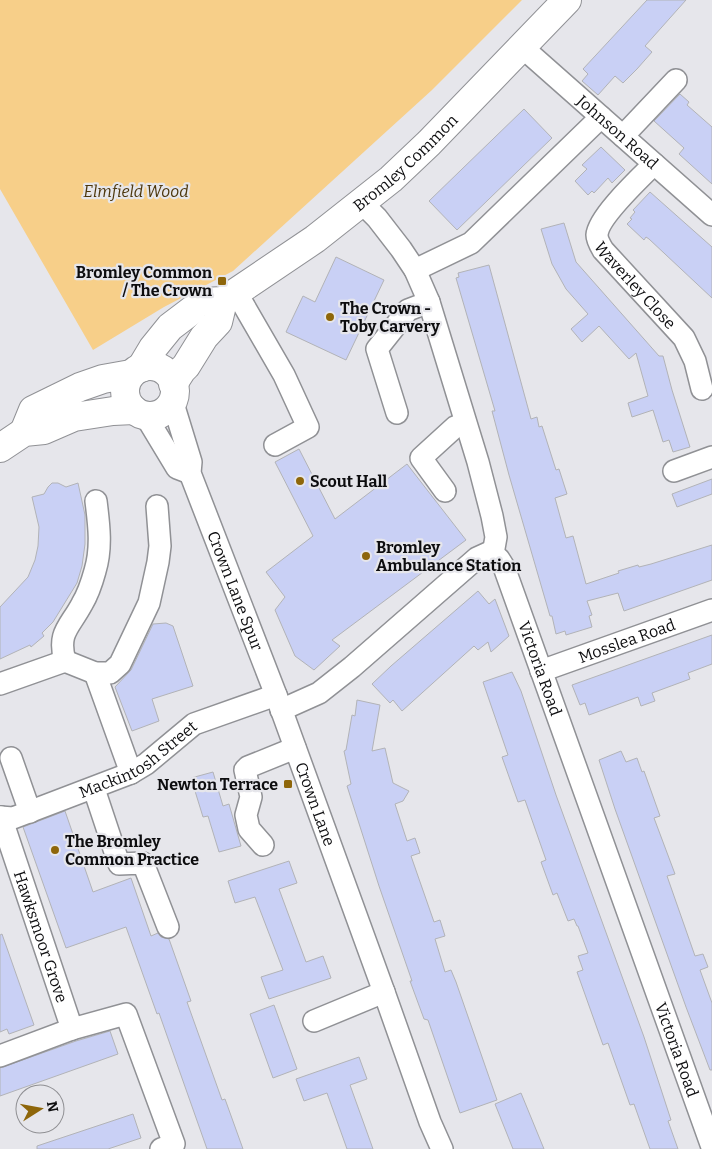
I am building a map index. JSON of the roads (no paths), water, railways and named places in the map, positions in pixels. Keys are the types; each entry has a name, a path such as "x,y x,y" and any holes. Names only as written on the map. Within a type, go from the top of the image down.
{"main road":[{"name":"Bromley Common","path":"136,371 170,327 203,302 230,297 315,239 391,179 429,143 567,0"},
{"path":"0,448 24,432 44,430 74,417 113,411 155,415 162,412 168,408 182,370 204,337 218,322 230,297"},
{"path":"24,432 33,410 95,382 154,367 162,370 171,379 173,392"},
{"path":"136,371 127,381 125,392 126,398 140,413"}],"street":[{"name":"Johnson Road","path":"522,47 712,215"},
{"path":"623,136 676,80"},
{"path":"415,270 476,239 601,117"},
{"name":"Waverley Close","path":"654,164 607,215 599,228 598,240 603,250 684,338 695,361 702,389"},
{"path":"278,702 319,693 352,667 477,558 488,553 493,554 496,538 492,516 429,302 415,270 377,218 362,203"},
{"path":"230,297 284,375 308,427 275,445"},
{"path":"397,413 377,349 408,310 429,302"},
{"name":"Crown Lane Spur","path":"173,392 191,462 190,473 278,702"},
{"path":"140,413 177,468 190,473"},
{"path":"445,492 420,458 454,427 465,423"},
{"path":"674,471 712,457"},
{"path":"65,661 62,647 63,636 82,605 96,570 100,544 96,501"},
{"path":"0,684 65,661 95,674 110,673 120,664 149,604 160,546 157,506"},
{"name":"Victoria Road","path":"493,554 504,567 712,1147"},
{"name":"Mosslea Road","path":"541,671 712,610"},
{"path":"95,674 131,773"},
{"name":"Crown Lane","path":"278,702 430,1122 442,1149"},
{"name":"Mackintosh Street","path":"1,817 13,818 94,789 131,773 146,764 194,724 278,702"},
{"path":"263,845 249,829 246,816 251,797 245,770 248,767 295,748"},
{"path":"11,758 30,812"},
{"path":"94,789 119,864 143,863 168,927"},
{"name":"Hawksmoor Grove","path":"1,817 72,1029"},
{"path":"314,1021 384,992"},
{"path":"0,1056 72,1029 126,1014 171,1147"}],"place":[{"name":"Bromley Common / The Crown","path":"222,281"},
{"name":"The Crown - Toby Carvery","path":"330,317"},
{"name":"Scout Hall","path":"300,481"},
{"name":"Bromley Ambulance Station","path":"366,556"},
{"name":"Newton Terrace","path":"288,784"},
{"name":"The Bromley Common Practice","path":"55,850"}],"park label":[{"name":"Elmfield Wood","path":"136,191"}]}
